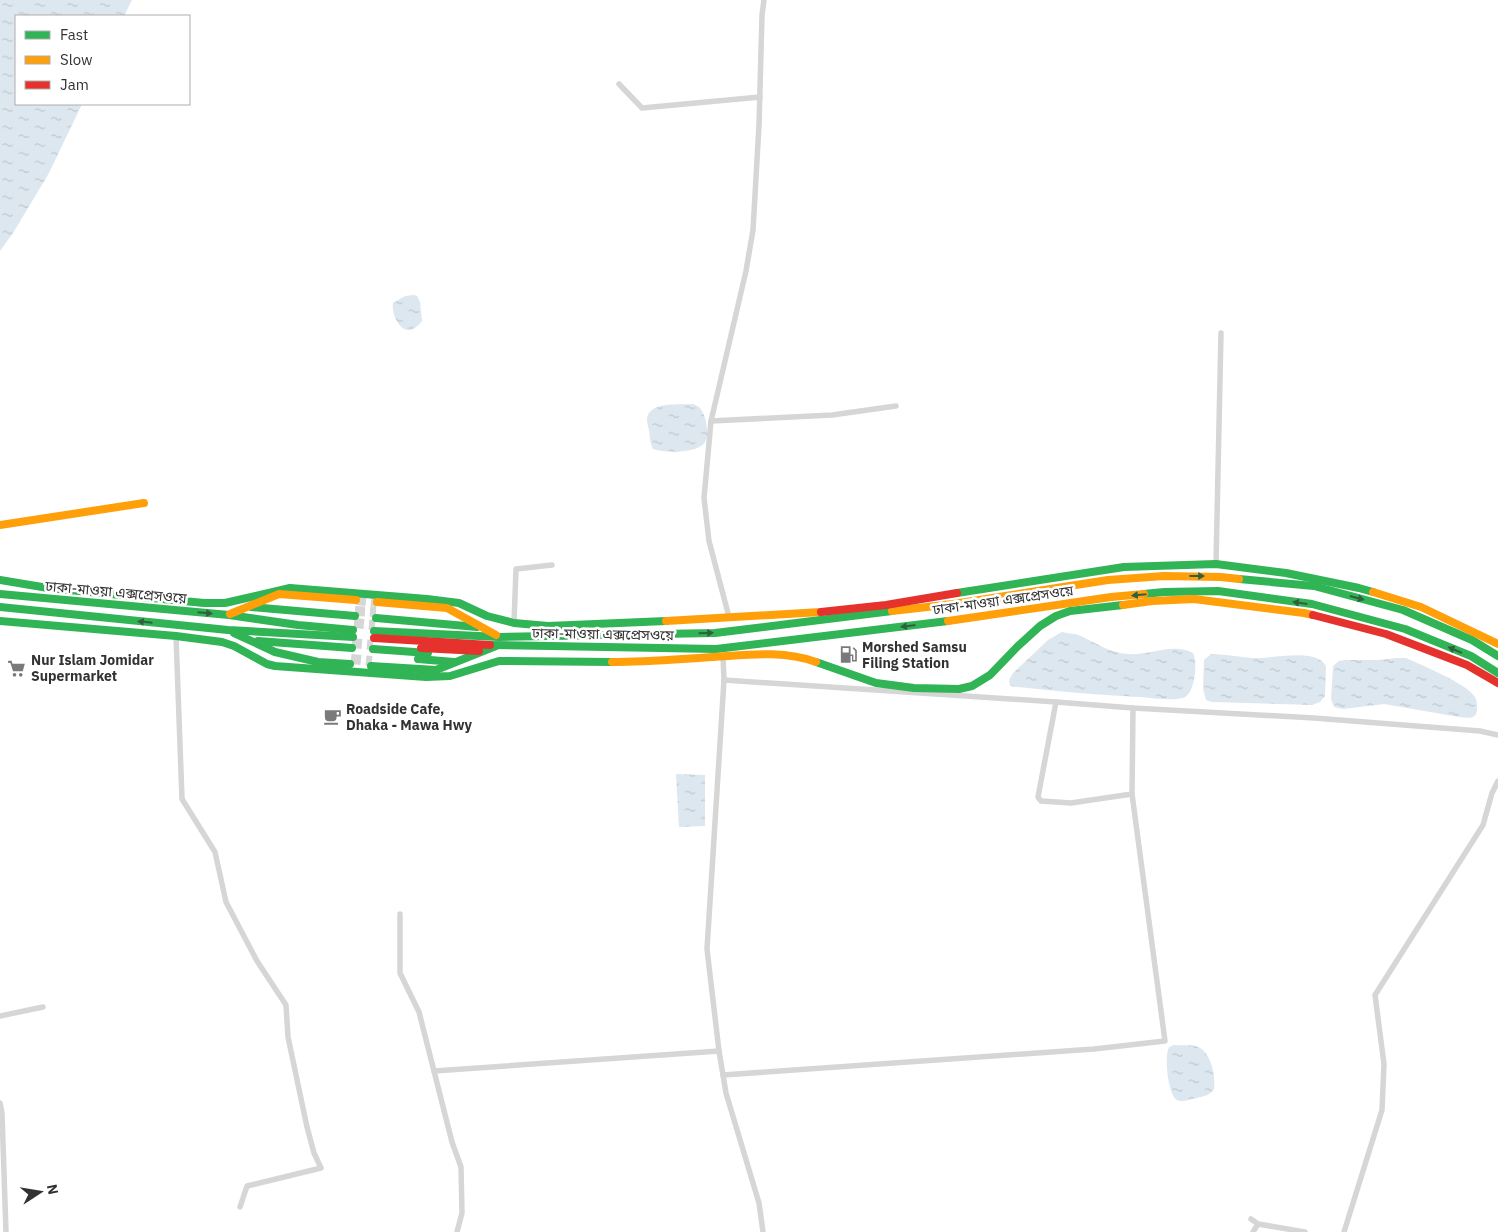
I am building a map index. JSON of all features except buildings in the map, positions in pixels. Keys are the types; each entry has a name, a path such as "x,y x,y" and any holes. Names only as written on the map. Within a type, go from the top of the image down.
{"main road":[{"path":"0,525 144,504"},
{"path":"0,580 48,588 204,603 225,603 290,588 321,590 459,603 487,616 514,623 548,626 835,611 886,605 1124,567 1162,564 1216,564 1286,573 1359,588 1421,607 1498,644"},
{"name":"ঢাকা-মাওয়া এক্সপ্রেসওয়ে","path":"374,634 446,666 483,652 499,641 715,633 953,604 1108,580 1164,576 1221,577 1314,586 1403,610 1472,640 1498,656"},
{"name":"ঢাকা-মাওয়া এক্সপ্রেসওয়ে","path":"374,634 499,641 716,649 936,622 1111,597 1164,592 1218,591 1312,604 1406,629 1471,656 1498,673"},
{"name":"ঢাকা-মাওয়া এক্সপ্রেসওয়ে","path":"0,594 229,615 298,626 353,632"},
{"name":"ঢাকা-মাওয়া এক্সপ্রেসওয়ে","path":"229,615 268,598 353,632"},
{"path":"0,621 176,636 222,642 275,666 426,677 450,676 505,660 642,662 723,657 745,653 769,653 806,658 876,683 914,688 959,689 972,686 990,675 1040,626 1056,616 1070,611 1152,601 1194,599 1304,613 1386,634 1467,665 1498,683"},
{"name":"ঢাকা-মাওয়া এক্সপ্রেসওয়ে","path":"257,603 353,632"},
{"name":"ঢাকা-মাওয়া এক্সপ্রেসওয়ে","path":"0,607 228,630 353,632"},
{"name":"ঢাকা-মাওয়া এক্সপ্রেসওয়ে","path":"248,607 353,632"},
{"path":"238,611 305,620 353,632"},
{"path":"374,634 445,612 458,614 491,632 499,641"},
{"path":"374,634 468,620"},
{"path":"374,634 481,627"},
{"name":"ঢাকা-মাওয়া এক্সপ্রেসওয়ে","path":"228,630 275,652 318,662 353,632"},
{"name":"ঢাকা-মাওয়া এক্সপ্রেসওয়ে","path":"241,636 353,632"},
{"name":"ঢাকা-মাওয়া এক্সপ্রেসওয়ে","path":"250,640 353,632"},
{"name":"ঢাকা-মাওয়া এক্সপ্রেসওয়ে","path":"261,646 353,632"},
{"path":"374,634 491,632"},
{"name":"ঢাকা-মাওয়া এক্সপ্রেসওয়ে","path":"374,634 483,652"},
{"name":"ঢাকা-মাওয়া এক্সপ্রেসওয়ে","path":"374,634 471,656"},
{"name":"ঢাকা-মাওয়া এক্সপ্রেসওয়ে","path":"374,634 457,662"}],"street":[{"path":"729,617 709,541 704,498 711,421 746,271 753,230 764,0"},
{"path":"619,84 642,108 760,97"},
{"path":"1216,564 1220,333"},
{"path":"711,421 832,415 896,406"},
{"path":"514,623 516,570 552,565"},
{"path":"176,636 182,799 215,852 226,902 257,962 286,1005 288,1037 305,1118 314,1153 321,1168 247,1186 240,1207"},
{"path":"723,657 724,680 707,949 726,1093 759,1203 763,1232"},
{"path":"724,680 1133,708 1314,718 1480,731 1498,736"},
{"path":"1056,702 1038,799 1041,801 1072,803 1132,794"},
{"path":"723,1075 1094,1049 1165,1041 1132,794 1133,708"},
{"path":"1344,1232 1382,1110 1384,1064 1375,994 1483,825 1492,793 1498,781"},
{"path":"400,914 400,973 419,1012 452,1142 461,1167 462,1213 457,1232"},
{"path":"0,1016 43,1006"},
{"path":"434,1071 719,1051"},
{"path":"0,1103 2,1113 6,1232"},
{"path":"1251,1219 1258,1224 1306,1232"},
{"path":"1253,1232 1258,1224"}],"water":[{"path":"0,0 132,0 124,15 15,15 15,105 82,105 49,173 0,251"},
{"path":"405,296 417,296 420,302 422,321 411,330 406,330 398,324 393,303"},
{"path":"693,404 700,408 706,420 707,435 705,442 701,446 688,451 672,452 653,449 647,421 649,413 660,406"},
{"path":"1062,632 1078,635 1121,653 1136,654 1178,649 1193,653 1195,670 1193,685 1187,696 1178,699 1076,693 1010,686 1009,680 1013,673 1048,640"},
{"path":"1211,654 1257,658 1298,655 1316,658 1322,661 1326,667 1325,696 1320,702 1312,705 1212,702 1206,700 1203,689 1204,660"},
{"path":"1406,658 1463,686 1475,697 1477,713 1471,718 1384,704 1343,709 1334,707 1331,699 1333,667 1339,661"},
{"path":"676,774 705,775 705,826 679,827"},
{"path":"1174,1045 1195,1046 1206,1054 1212,1065 1214,1078 1214,1089 1210,1093 1184,1101 1179,1101 1174,1097 1169,1083 1167,1058 1169,1047"}],"tunnel":[{"path":"356,600 377,602"},
{"path":"355,611 376,612"},
{"path":"354,623 375,625"},
{"path":"352,643 373,645"},
{"path":"351,659 372,661"}],"traffic: fast":[{"path":"957,593 1124,567 1216,564 1286,573 1373,592"},
{"path":"1239,579 1314,586 1403,610 1472,640 1498,656"},
{"path":"0,580 48,588 204,603 225,603 290,588 427,599 459,603 487,616 514,623 548,626 666,621"},
{"path":"1144,594 1218,591 1312,604 1405,629 1471,656 1498,673"},
{"path":"0,594 229,615 298,625 353,630"},
{"path":"816,662 876,683 914,688 959,689 972,686 990,675 1040,626 1056,616 1070,611 1123,605"},
{"path":"0,607 228,630 353,637"},
{"path":"251,607 355,616"},
{"path":"374,631 499,637 715,633 892,611"},
{"path":"376,618 477,627"},
{"path":"0,621 176,636 222,642 275,666 426,677 450,676 499,661 612,662"},
{"path":"490,645 716,649 948,621"},
{"path":"234,633 275,652 318,662 350,664"},
{"path":"258,641 352,648"},
{"path":"371,666 436,670 496,646"},
{"path":"373,649 428,653"},
{"path":"418,659 454,662"}],"traffic: slow":[{"path":"0,525 144,503"},
{"path":"892,611 953,604 1108,580 1164,576 1239,579"},
{"path":"1373,592 1421,607 1498,644"},
{"path":"230,614 279,594 356,600"},
{"path":"948,621 1111,597 1144,594"},
{"path":"1123,605 1152,601 1194,599 1313,615"},
{"path":"377,602 447,608 496,635"},
{"path":"666,621 821,612"},
{"path":"612,662 764,654 790,656 816,662"}],"traffic: jam":[{"path":"821,612 886,605 957,593"},
{"path":"1313,615 1386,634 1467,665 1498,683"},
{"path":"374,638 490,645"},
{"path":"421,648 479,651"}],"place":[{"name":"Morshed Samsu Filing Station","path":"848,655"},
{"name":"Nur Islam Jomidar Supermarket","path":"17,668"},
{"name":"Roadside Cafe, Dhaka - Mawa Hwy","path":"332,717"}]}
